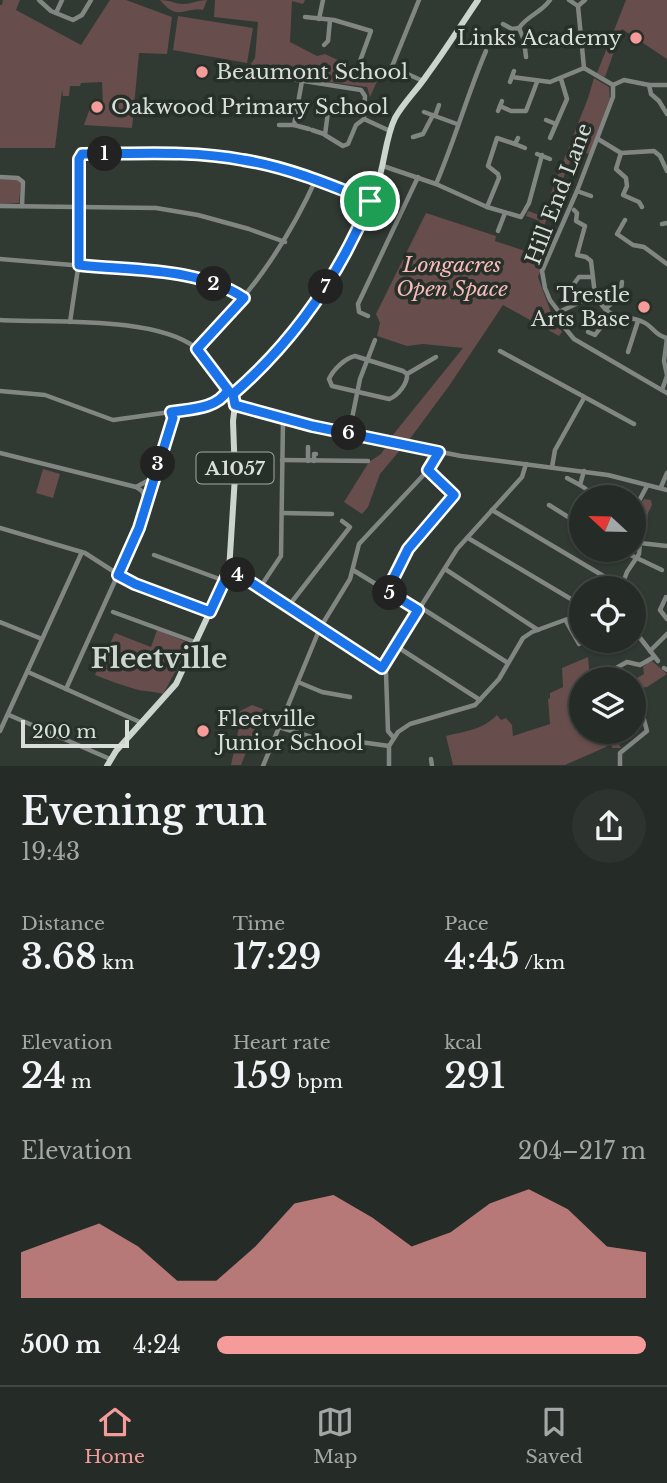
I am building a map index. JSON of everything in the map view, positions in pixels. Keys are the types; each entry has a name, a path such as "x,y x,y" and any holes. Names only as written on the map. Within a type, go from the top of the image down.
{"main road":[{"path":"230,392 271,358 320,296 346,255 383,166 390,131 403,106 478,0"},
{"name":"A1057","path":"109,762 174,686 229,571 235,476 235,405 230,392"}],"street":[{"path":"39,0 56,13 76,19 82,15 91,0"},
{"path":"56,13 62,0"},
{"path":"319,19 323,0"},
{"path":"391,69 419,0"},
{"path":"503,24 512,29 519,28 529,17 542,11 550,0"},
{"path":"569,0 578,6"},
{"path":"578,6 585,0"},
{"path":"578,6 584,68"},
{"path":"305,17 330,20 371,31 360,61 365,69 385,78 403,72 423,81"},
{"path":"328,43 330,20"},
{"path":"519,28 526,57"},
{"path":"436,184 486,51"},
{"path":"512,77 546,83 584,68"},
{"path":"584,68 606,79 613,86 624,80 667,85"},
{"path":"285,78 361,90 365,96 364,119"},
{"path":"550,138 567,99 561,79"},
{"path":"294,125 302,81"},
{"path":"500,106 511,111 526,111 537,82"},
{"path":"649,85 651,94 667,114"},
{"name":"Hill End Lane","path":"613,86 613,97 598,139 542,271 545,288 565,328 580,344 664,392"},
{"path":"324,134 330,104"},
{"path":"413,136 423,134 439,105"},
{"path":"424,112 457,124"},
{"path":"364,119 390,131"},
{"path":"279,125 294,125 324,134 345,146 356,125 364,119"},
{"path":"546,120 556,124"},
{"path":"487,208 499,178 488,166 494,137 525,148"},
{"path":"515,144 518,138"},
{"path":"598,139 621,153 650,150 657,153 665,163 667,171"},
{"path":"621,153 616,169 626,178 627,186 623,195 641,203"},
{"path":"70,322 79,265 79,157 82,154 204,155 252,161 317,179 370,201"},
{"path":"383,166 436,184 487,208 523,216 539,155 550,159"},
{"path":"0,177 20,179 23,187 22,206"},
{"path":"368,316 359,312 358,304 418,177"},
{"path":"197,349 244,298 285,242 317,179"},
{"path":"578,191 592,196"},
{"path":"0,206 156,208 198,215 285,242"},
{"path":"574,210 578,213 576,220 585,226 577,255"},
{"path":"498,231 505,213"},
{"path":"625,220 617,234 633,245 644,247 667,264"},
{"path":"569,255 589,259 595,295 605,309 611,314 645,322 660,336 667,338 664,361 667,376 664,392"},
{"path":"0,259 166,272 222,286 244,298"},
{"path":"557,286 570,289 579,277 592,276"},
{"path":"605,309 621,296 621,282"},
{"path":"559,312 595,295"},
{"path":"588,332 596,337 611,314"},
{"path":"0,320 70,322 145,330 175,337 197,349 230,392 218,401 199,408 113,420 45,395 0,391"},
{"path":"628,353 638,321"},
{"path":"349,433 356,392 375,340"},
{"path":"500,351 634,424"},
{"path":"407,373 407,381 390,399 332,386 329,379 346,359 355,356 407,373 436,357"},
{"path":"552,467 555,450 584,398"},
{"path":"235,405 283,420 401,442 439,452 584,471 667,490"},
{"path":"66,689 138,531 173,418 171,412"},
{"path":"259,589 281,556 283,420"},
{"path":"308,447 311,461"},
{"path":"263,765 320,628 354,570 359,544 428,470 439,452"},
{"path":"0,453 136,487 142,491 147,502"},
{"path":"311,461 316,454"},
{"path":"282,460 368,461"},
{"path":"235,461 215,462 214,476 235,476"},
{"path":"382,668 445,569 523,474 526,464"},
{"path":"387,591 408,549 454,495 428,470"},
{"path":"567,478 580,485 584,471"},
{"path":"661,487 667,473"},
{"path":"136,487 154,478"},
{"path":"549,505 569,518"},
{"path":"492,510 603,576"},
{"path":"282,513 332,514"},
{"path":"287,608 350,527 342,522"},
{"path":"0,528 82,552 135,584 210,612"},
{"path":"468,538 569,598"},
{"path":"646,544 667,546"},
{"path":"0,731 82,552"},
{"path":"155,555 225,581"},
{"path":"643,562 662,570"},
{"path":"445,569 538,630"},
{"path":"354,570 508,663"},
{"path":"229,571 238,574 382,668 386,673 388,731 394,737"},
{"path":"666,597 660,611 667,619"},
{"path":"113,612 196,643"},
{"path":"388,765 389,747 405,726 468,708 493,687 523,638 569,620"},
{"path":"566,621 569,626"},
{"path":"0,622 42,639"},
{"path":"650,651 667,634"},
{"path":"396,646 480,700"},
{"path":"618,667 627,662 640,665 656,659 646,646"},
{"path":"28,672 142,723"},
{"path":"298,682 322,692 350,697"},
{"path":"9,715 109,762"},
{"path":"279,727 321,740 353,741 389,747"},
{"path":"619,765 620,753 631,744"}],"green space":[{"path":"3,0 20,0 16,10 81,45 110,0 126,0 172,17 167,54 139,53 132,128 84,125 90,108 103,107 102,82 81,83 80,86 70,86 69,96 63,96 62,90 55,148 0,148 0,5"},
{"path":"160,0 183,4 207,0 203,10 177,12 166,7"},
{"path":"215,0 305,0 303,4 292,1 290,42 317,56 325,54 378,79 370,97 367,87 246,71 255,58 258,22 214,17"},
{"path":"626,0 667,0 667,59 622,29 605,77 597,73"},
{"path":"178,16 253,28 247,63 173,50"},
{"name":"Longacres Open Space","path":"594,78 609,87 610,99 589,154 575,149 538,241 549,248 538,277 550,310 562,332 559,336 503,305 409,440 392,436 463,348 423,344 407,346 377,336 380,323 376,314 426,213 496,236 495,241 525,251 540,221 526,216 528,211 542,216"},
{"path":"0,179 21,182 19,203 0,204"},
{"path":"387,445 401,449 380,474 368,507 362,514 344,502 369,462 381,454"},
{"path":"43,469 60,474 53,498 36,493"},
{"path":"646,499 651,500 652,505 646,530"},
{"path":"157,630 187,642 189,647 163,694 135,689 95,675 115,633 151,647"},
{"path":"588,657 589,667 569,667 569,744 610,744 565,765 453,765 446,736 480,727 497,715 501,720 506,718 512,725 513,736 550,724 548,699 550,693 563,687 562,668"},
{"path":"652,661 667,674 646,687 646,667 643,667"},
{"path":"252,705 263,709 241,765 231,765 241,718 238,716 240,711"},
{"path":"611,744 619,744 621,748 612,748"}],"place":[{"name":"Links Academy","path":"636,38"},
{"name":"Beaumont School","path":"202,72"},
{"name":"Oakwood Primary School","path":"97,107"},
{"name":"Trestle Arts Base","path":"644,307"},
{"name":"Fleetville Junior School","path":"203,731"}],"district":[{"name":"Fleetville","path":"159,658"}],"route":[{"path":"82,154 171,154 241,159 308,176 370,201 334,276 271,358 233,394 233,400 235,405 270,417 439,452 428,470 454,495 413,541 387,591 418,610 382,668 238,574 229,571 210,612 118,575 139,528 173,418 171,412 199,408 218,401 228,390 197,349 244,298 222,286 166,272 79,265 79,157 82,154"}]}
